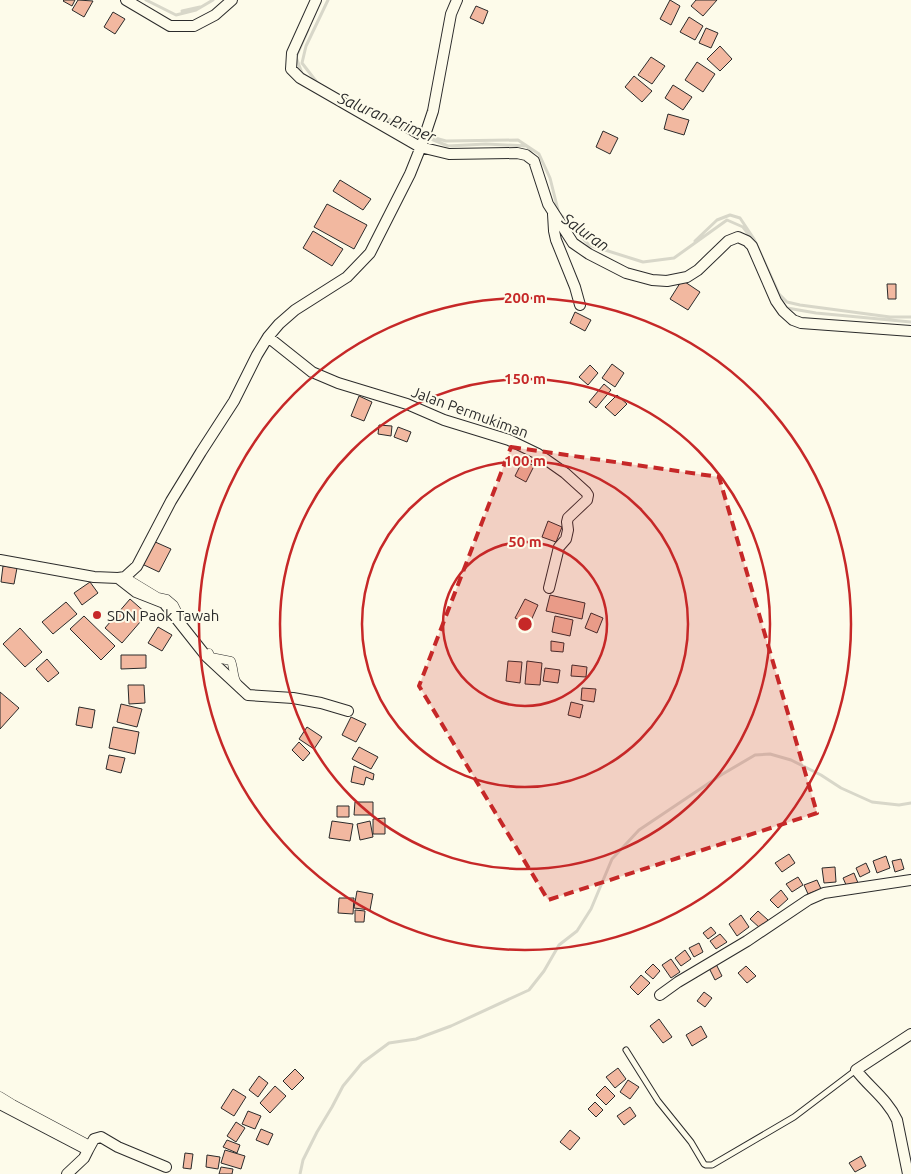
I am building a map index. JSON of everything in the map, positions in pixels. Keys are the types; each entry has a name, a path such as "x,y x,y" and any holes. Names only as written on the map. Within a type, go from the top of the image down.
{"street":[{"path":"126,0 170,26 194,26 215,15 232,0"},
{"path":"316,0 292,53 291,69 300,78 421,145 449,154 517,153 526,155 534,161 548,204 553,213 574,243 589,254 626,274 652,280 667,281 687,278 728,241 738,237 747,241 752,246 776,301 793,320 801,323 911,331"},
{"path":"0,560 94,577 121,577 137,566 171,501 234,401 268,337 278,324 295,310 346,276 370,253 410,174 433,111 451,14 457,0"},
{"path":"553,213 556,240 576,287 580,305"},
{"name":"Jalan Permukiman","path":"268,337 312,372 338,383 407,404 444,420 509,440 538,454 564,472 586,492 588,498 568,518 566,539 559,547 549,588"},
{"path":"121,577 136,592 164,602 206,656 248,695 292,698 349,709"},
{"path":"660,995 678,982 747,941 808,900 824,893 911,880"},
{"path":"908,1174 898,1120 889,1105 864,1081 856,1070 911,1034"},
{"path":"0,1096 88,1148"},
{"path":"0,1104 88,1148"},
{"path":"62,1174 88,1148 94,1139 101,1138 166,1167"},
{"path":"67,1174 84,1158 88,1148"}],"lane":[{"path":"626,1050 658,1101 691,1142 704,1164 709,1166 794,1117 856,1070"}],"highlighted area":[{"path":"511,447 719,477 817,813 548,900 419,686"}],"building":[{"path":"64,0 75,0 72,6"},
{"path":"78,0 93,1 84,17 72,10"},
{"path":"670,0 680,6 671,25 660,19"},
{"path":"696,0 717,0 703,16 691,6"},
{"path":"476,6 488,11 483,24 470,18"},
{"path":"113,12 125,19 115,34 104,27"},
{"path":"689,17 703,26 695,40 680,32"},
{"path":"706,28 718,33 711,48 699,43"},
{"path":"720,46 732,59 720,71 707,59"},
{"path":"651,57 665,66 652,84 638,75"},
{"path":"697,62 715,74 703,92 685,80"},
{"path":"634,76 652,91 642,102 625,87"},
{"path":"673,85 692,97 683,110 665,98"},
{"path":"668,114 689,120 684,135 664,129"},
{"path":"603,131 618,138 610,154 596,147"},
{"path":"340,180 371,199 363,210 333,191"},
{"path":"327,204 367,225 354,249 314,227"},
{"path":"313,231 343,249 332,266 303,248"},
{"path":"682,280 700,292 688,310 670,299"},
{"path":"887,284 896,284 896,299 888,299"},
{"path":"575,312 591,320 585,331 570,323"},
{"path":"612,364 624,373 615,387 602,378"},
{"path":"590,365 598,373 588,385 579,377"},
{"path":"604,384 611,390 596,408 589,402"},
{"path":"617,395 627,404 615,416 605,407"},
{"path":"359,396 372,402 364,421 351,416"},
{"path":"379,425 392,426 391,436 378,434"},
{"path":"398,427 411,432 407,442 394,437"},
{"path":"523,460 534,466 526,482 515,476"},
{"path":"548,521 562,527 556,542 542,537"},
{"path":"153,541 171,549 159,572 142,564"},
{"path":"3,566 17,568 14,584 1,582"},
{"path":"90,582 98,593 82,605 74,593"},
{"path":"550,595 585,603 582,619 546,611"},
{"path":"130,599 147,614 122,643 105,628"},
{"path":"525,599 538,605 529,625 515,618"},
{"path":"66,602 77,614 53,634 42,622"},
{"path":"591,613 603,618 597,633 585,628"},
{"path":"84,616 115,646 101,660 70,629"},
{"path":"555,616 573,620 570,636 552,632"},
{"path":"158,627 172,635 162,651 148,643"},
{"path":"20,628 42,652 25,667 3,644"},
{"path":"551,641 564,643 563,652 551,651"},
{"path":"121,655 146,655 146,668 121,669"},
{"path":"47,659 59,673 48,682 36,669"},
{"path":"508,661 522,662 520,683 506,681"},
{"path":"527,661 542,663 540,685 525,684"},
{"path":"572,665 587,667 586,677 571,676"},
{"path":"545,668 560,670 558,683 543,681"},
{"path":"128,685 144,685 145,703 129,704"},
{"path":"582,688 596,689 594,702 581,700"},
{"path":"0,692 19,708 0,729"},
{"path":"571,702 583,705 580,718 568,715"},
{"path":"121,704 142,709 137,727 117,722"},
{"path":"79,707 95,710 92,728 76,725"},
{"path":"351,717 366,724 356,742 342,735"},
{"path":"113,727 139,732 135,754 109,748"},
{"path":"307,727 322,737 314,749 299,739"},
{"path":"299,742 310,753 303,761 292,750"},
{"path":"359,747 378,757 371,769 352,759"},
{"path":"109,755 125,758 121,773 106,769"},
{"path":"354,766 374,774 373,780 366,777 364,785 351,782"},
{"path":"355,802 373,802 373,815 354,815"},
{"path":"337,806 349,806 349,817 337,817"},
{"path":"385,818 385,834 373,834 373,819"},
{"path":"332,821 353,824 350,841 329,838"},
{"path":"370,821 373,837 360,840 357,824"},
{"path":"789,854 795,863 782,872 775,863"},
{"path":"886,856 890,868 877,873 873,861"},
{"path":"901,859 904,869 895,872 892,861"},
{"path":"866,863 870,872 860,877 856,868"},
{"path":"835,867 836,882 824,883 822,868"},
{"path":"854,873 858,883 847,887 843,878"},
{"path":"798,877 803,885 792,892 786,884"},
{"path":"817,880 821,889 808,894 804,885"},
{"path":"781,890 788,899 778,908 770,900"},
{"path":"357,891 373,894 370,910 354,908"},
{"path":"339,898 354,898 353,914 338,913"},
{"path":"355,910 365,911 364,922 355,922"},
{"path":"758,911 768,920 760,928 750,919"},
{"path":"741,915 749,927 737,936 729,924"},
{"path":"711,927 716,933 708,939 703,933"},
{"path":"720,934 727,942 716,949 710,941"},
{"path":"699,943 703,952 694,957 689,948"},
{"path":"685,950 691,959 681,966 675,958"},
{"path":"671,959 680,972 671,978 662,965"},
{"path":"653,964 660,971 653,979 645,972"},
{"path":"716,964 722,976 715,980 709,968"},
{"path":"746,966 756,976 747,983 738,973"},
{"path":"641,975 650,983 638,995 630,987"},
{"path":"704,992 712,998 705,1007 697,1001"},
{"path":"659,1019 672,1037 663,1043 650,1026"},
{"path":"701,1026 707,1037 692,1046 686,1035"},
{"path":"618,1068 626,1079 615,1088 606,1077"},
{"path":"295,1069 304,1078 292,1090 283,1081"},
{"path":"259,1076 268,1083 258,1097 249,1090"},
{"path":"628,1080 639,1087 630,1099 620,1092"},
{"path":"275,1086 286,1096 270,1113 260,1103"},
{"path":"605,1086 615,1096 606,1105 596,1095"},
{"path":"233,1089 246,1097 234,1116 221,1108"},
{"path":"595,1102 603,1110 596,1117 588,1109"},
{"path":"630,1107 636,1116 624,1125 617,1116"},
{"path":"248,1111 261,1116 255,1129 242,1124"},
{"path":"236,1122 245,1128 236,1142 227,1136"},
{"path":"261,1129 273,1134 268,1145 256,1140"},
{"path":"570,1130 580,1138 570,1150 560,1142"},
{"path":"227,1140 240,1145 237,1153 223,1147"},
{"path":"225,1150 245,1156 241,1169 221,1163"},
{"path":"185,1153 193,1154 191,1169 183,1168"},
{"path":"207,1155 220,1157 218,1169 206,1167"},
{"path":"861,1156 866,1166 855,1172 849,1163"},
{"path":"221,1167 233,1169 232,1174 219,1174"}],"waterway":[{"name":"Saluran","path":"146,0 176,15 196,10 213,0"},
{"name":"Saluran","path":"319,85 302,63 306,46 328,0"},
{"name":"Saluran","path":"182,11 200,7"},
{"name":"Saluran Primer","path":"303,76 296,57 308,30"},
{"name":"Saluran","path":"351,102 424,135 446,141 518,140 527,146 533,156"},
{"name":"Saluran","path":"382,118 406,129"},
{"name":"Saluran","path":"431,139 448,146 486,144 527,146 539,154 550,178 559,214"},
{"name":"Saluran","path":"560,214 589,245 643,262 674,258 727,220 743,227 752,239"},
{"name":"Saluran","path":"695,241 717,220 730,215 740,218 754,239 779,294 787,302 890,317 911,317"},
{"name":"Saluran","path":"577,230 607,249"},
{"name":"Saluran Primer","path":"787,308 816,313 911,322"},
{"path":"300,1174 303,1160 317,1132 343,1086 362,1063 389,1043 416,1039 451,1026 529,990 544,971 559,945 577,931 591,909 612,859 639,830 721,775 755,755 770,754 791,760 821,775 841,788 872,802 899,805 911,803"}],"place":[{"name":"SDN Paok Tawah","path":"97,615"}]}
